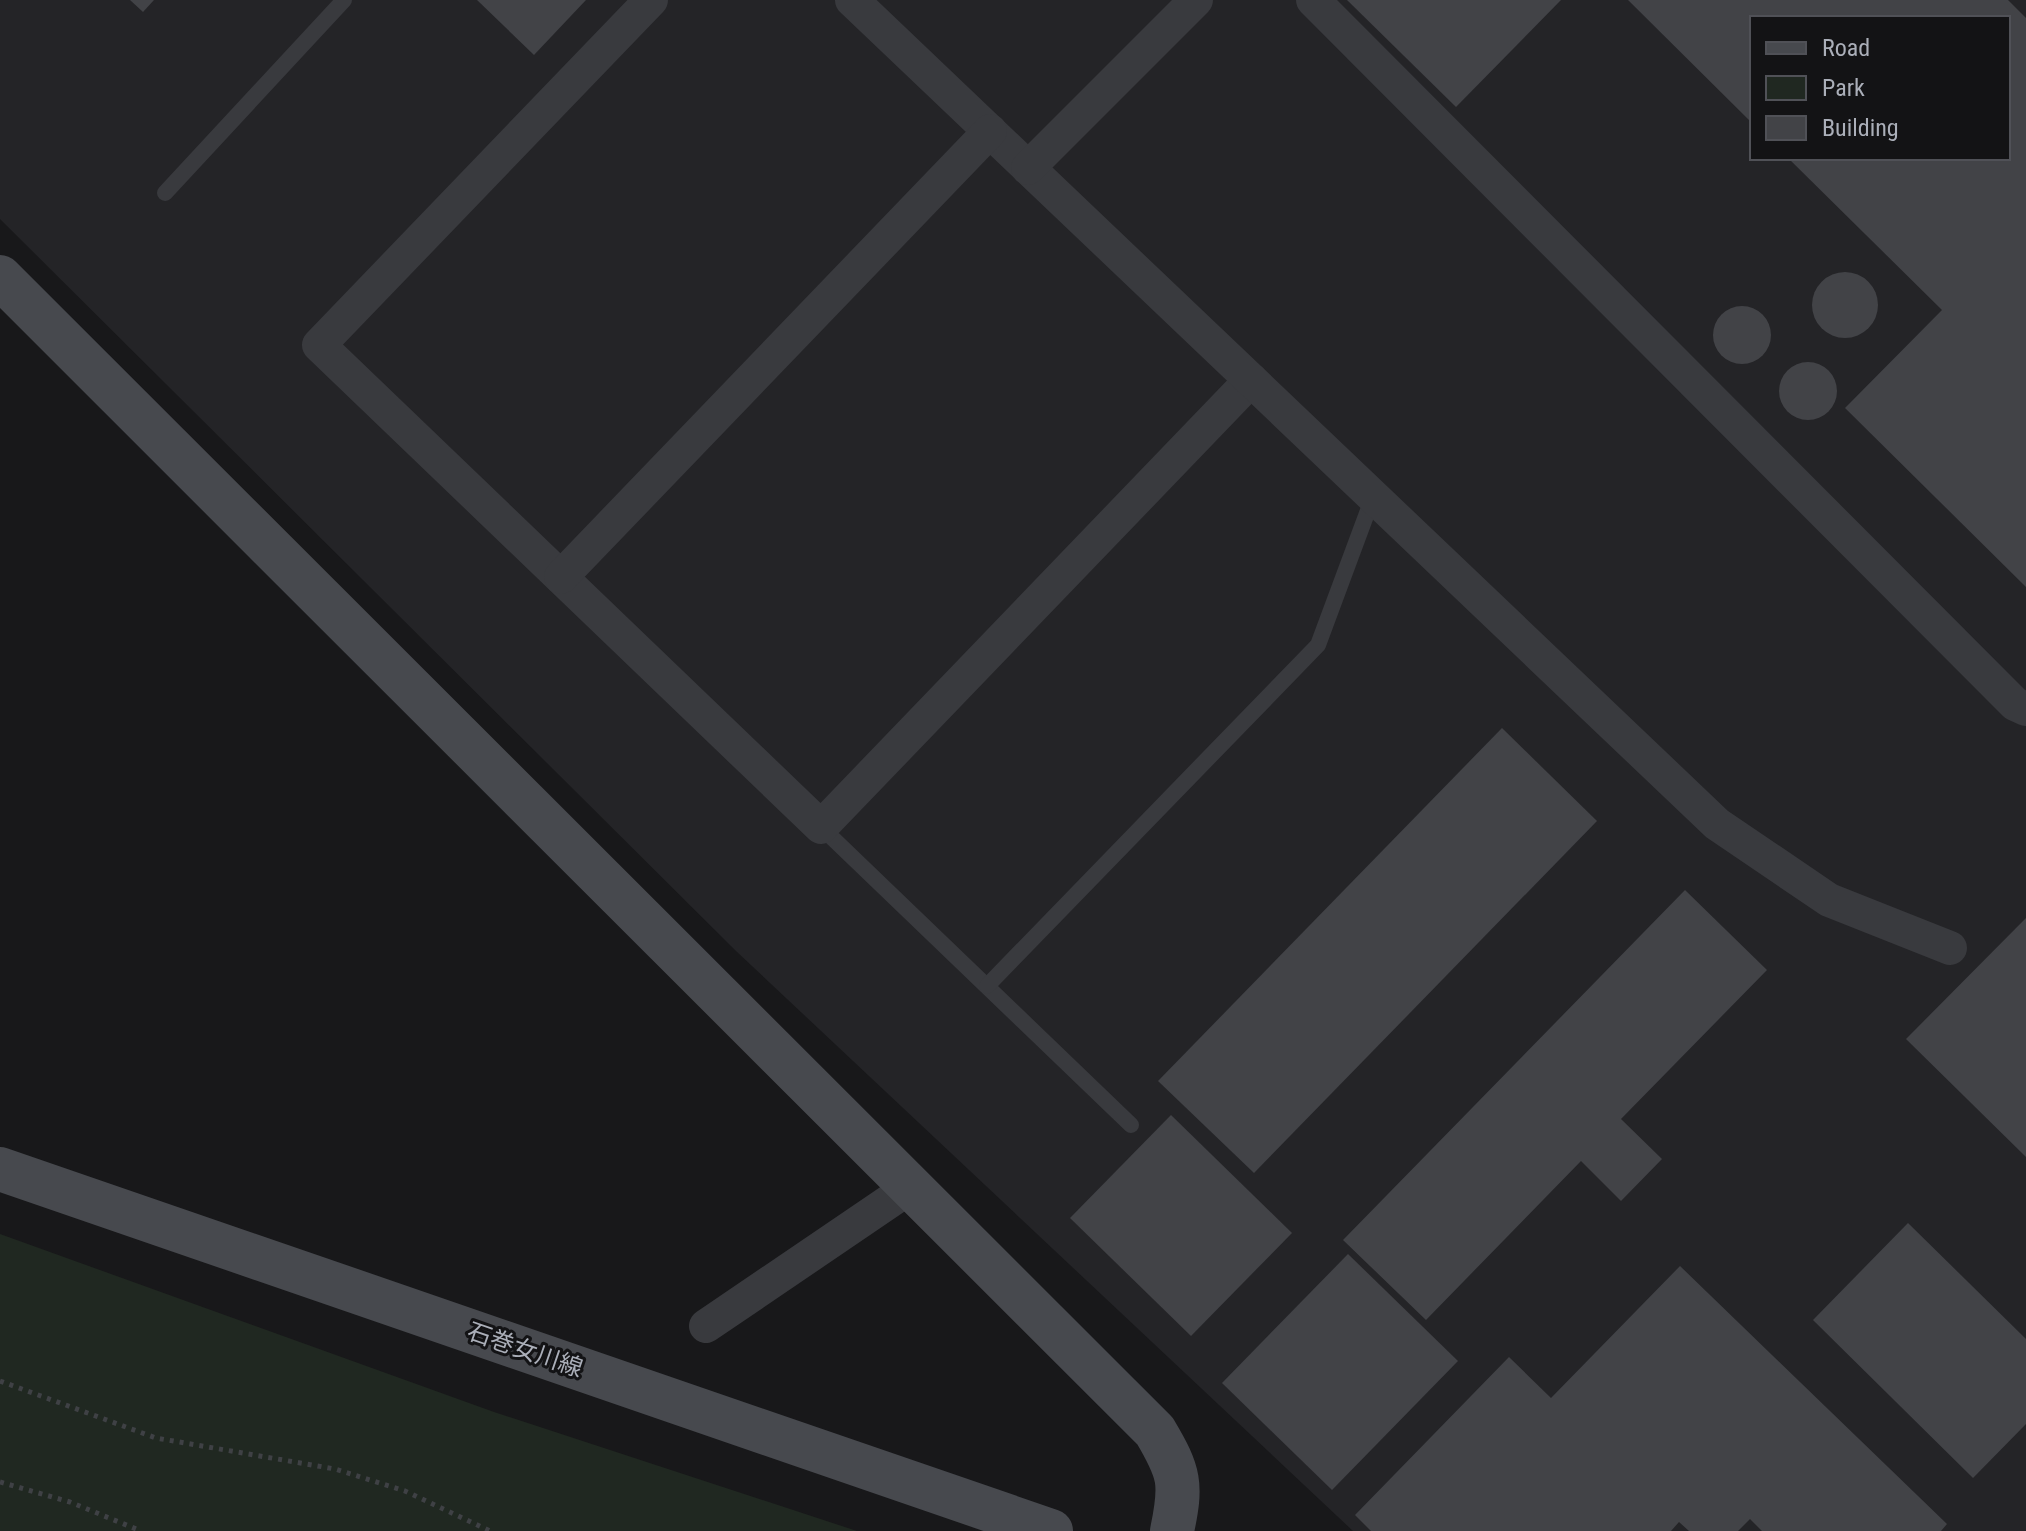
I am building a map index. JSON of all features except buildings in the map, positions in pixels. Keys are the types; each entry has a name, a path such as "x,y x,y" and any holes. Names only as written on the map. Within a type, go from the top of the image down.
{"street":[{"path":"651,0 319,345 821,827 1251,380"},
{"path":"852,0 1717,824 1829,900 1950,948"},
{"path":"1028,168 1196,0"},
{"path":"1313,0 2015,704 2026,709"},
{"path":"561,577 990,131"},
{"path":"0,277 1155,1431 1172,1458 1180,1491 1172,1531"},
{"name":"石巻女川線","path":"0,1169 1051,1531"},
{"path":"706,1326 912,1186"}],"lane":[{"path":"165,193 344,0"},
{"path":"987,986 1318,645 1373,497"},
{"path":"821,827 1131,1125"}],"path":[{"path":"0,1381 156,1438 349,1473 405,1491 490,1531"},
{"path":"0,1482 70,1502 141,1531"}],"shaded area":[{"path":"0,0 2026,0 2026,1531 1353,1531 736,951 0,219"}],"green space":[{"path":"0,1234 494,1412 857,1531 0,1531"}]}
